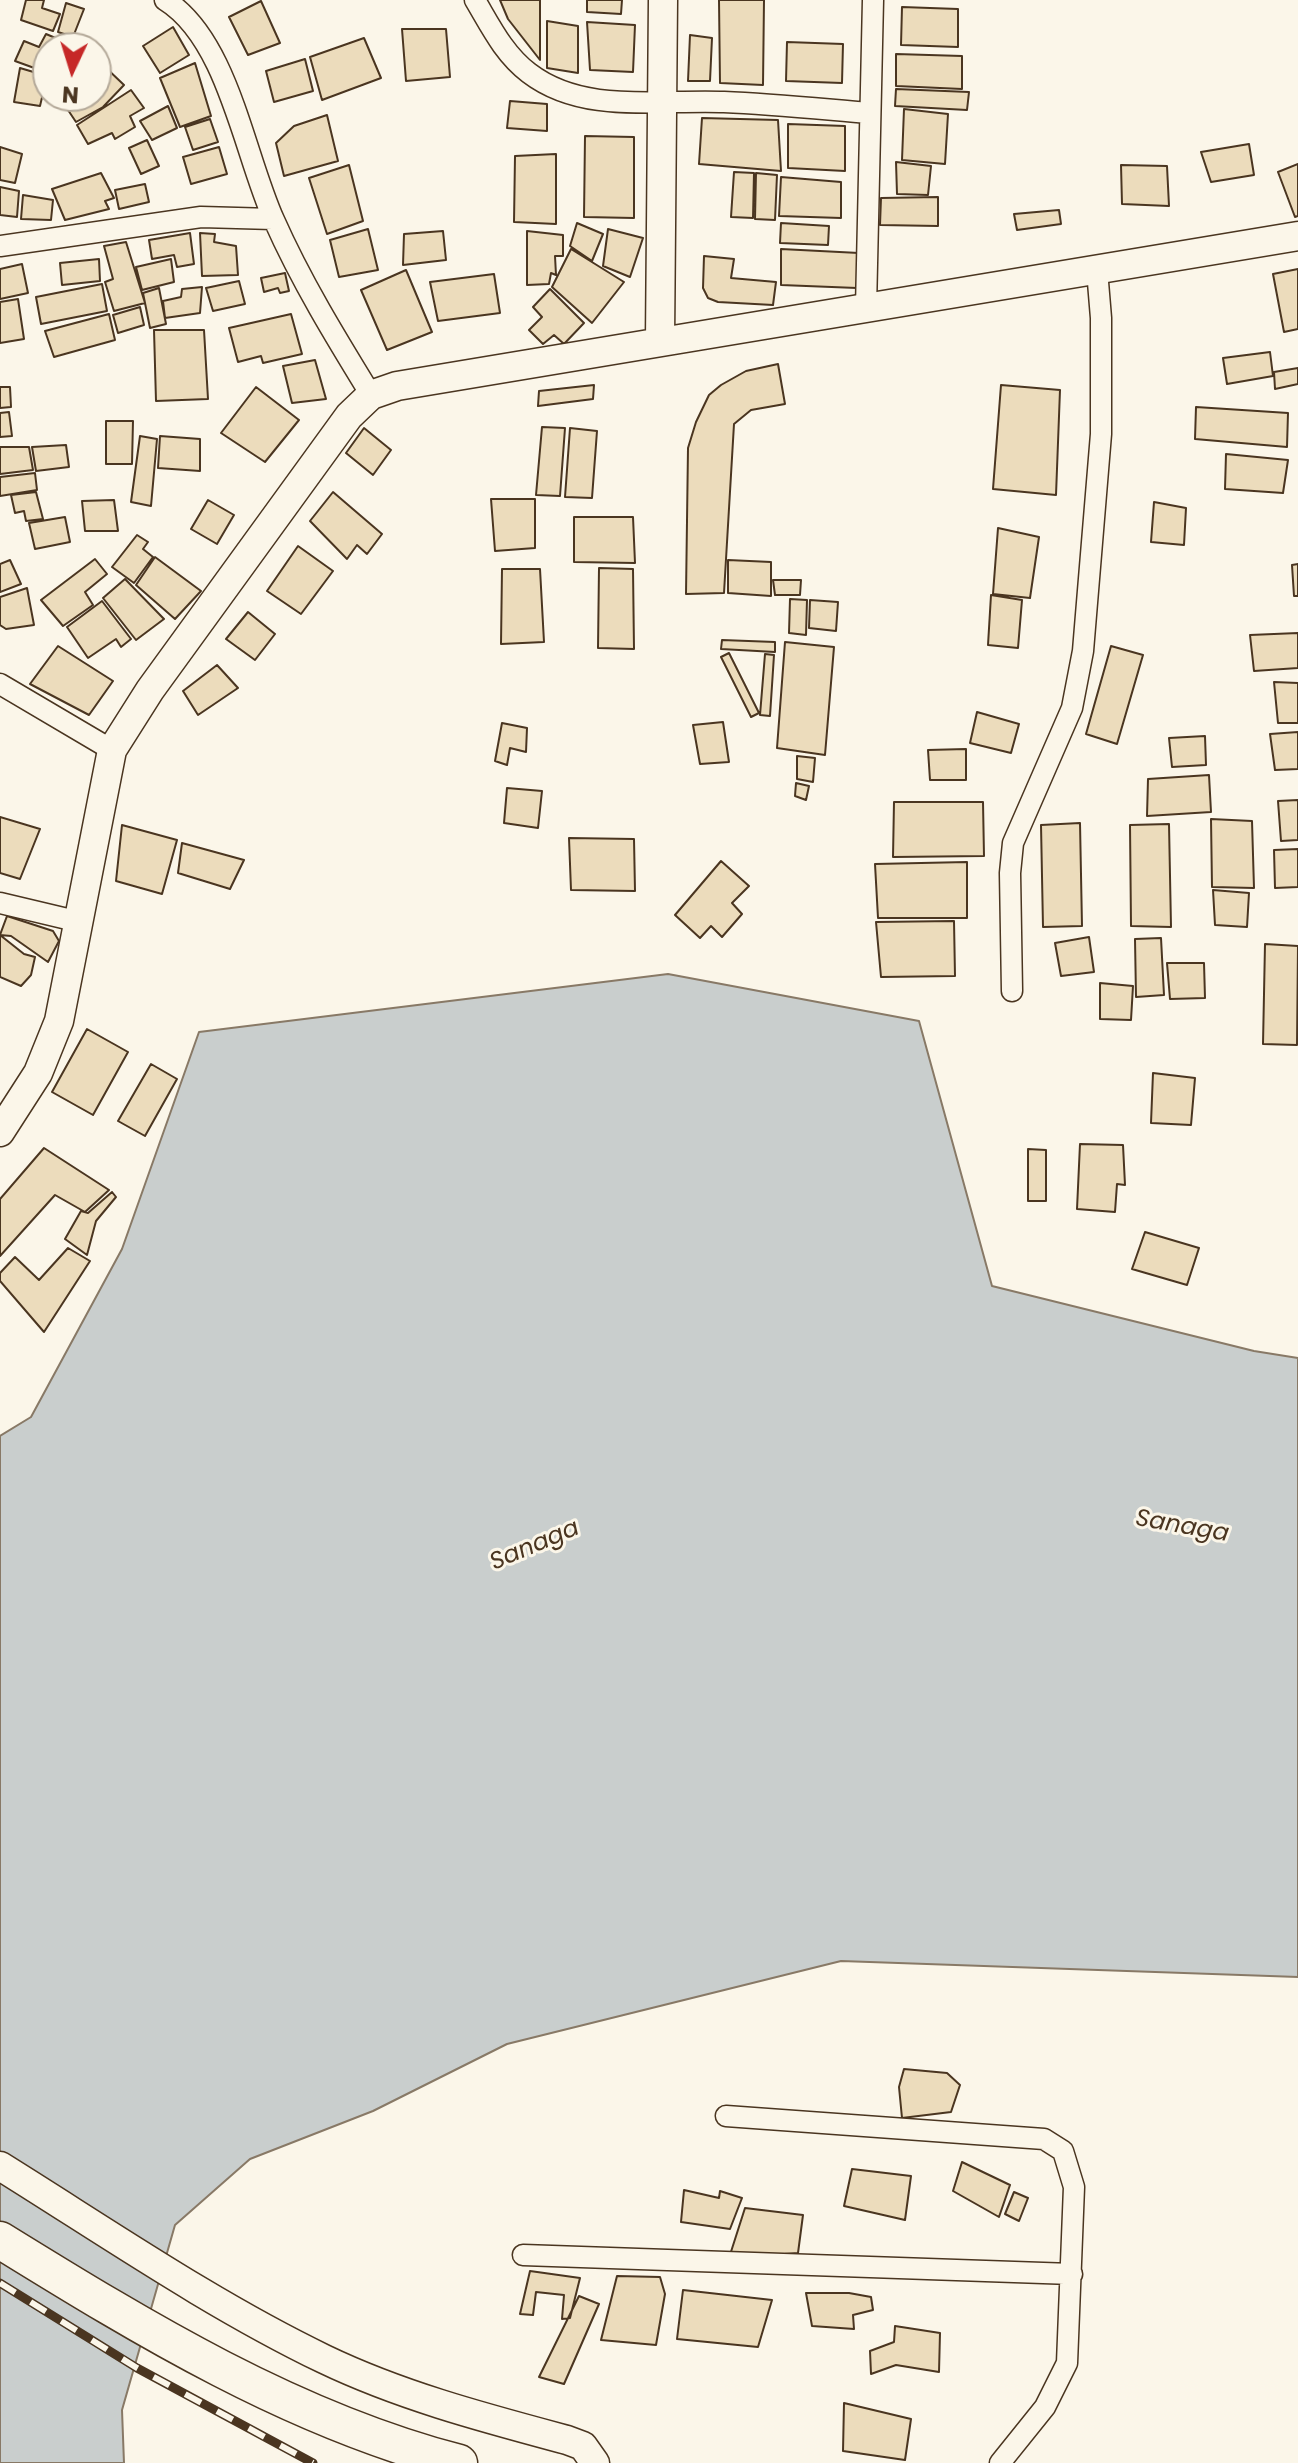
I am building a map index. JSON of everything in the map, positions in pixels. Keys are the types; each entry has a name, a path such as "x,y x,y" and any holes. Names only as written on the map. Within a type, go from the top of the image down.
{"highway":[{"path":"0,2240 167,2343 334,2419 459,2463"}],"street":[{"path":"165,0 191,20 212,55 273,219 318,307 371,395"},
{"path":"475,0 507,55 531,75 559,89 596,100 662,103 721,101 870,113"},
{"path":"660,340 663,0"},
{"path":"866,308 873,0"},
{"path":"0,246 201,217 273,219"},
{"path":"0,1132 38,1073 59,1021 112,750 150,690 304,476 349,416 371,395 397,386 660,340 1298,236"},
{"path":"1012,991 1010,873 1013,843 1072,708 1083,651 1101,434 1101,318 1097,270"},
{"path":"0,684 112,750"},
{"path":"0,903 80,922"},
{"path":"726,2116 1044,2139 1063,2151 1074,2187 1067,2363 1045,2407 1000,2463"},
{"path":"0,2166 196,2287 324,2359 463,2411 583,2446 595,2463"},
{"path":"523,2255 1072,2274"}],"water":[{"name":"Sanaga","path":"668,974 919,1021 992,1286 1254,1351 1298,1358 1298,1977 841,1961 507,2044 373,2111 250,2159 175,2225 122,2410 124,2463 0,2463 0,1436 31,1417 122,1249 199,1032"}],"building":[{"path":"26,0 44,0 42,8 60,14 53,31 21,20"},
{"path":"500,0 540,0 540,60 508,19"},
{"path":"587,0 622,0 621,14 587,12"},
{"path":"719,0 764,0 763,85 720,83"},
{"path":"261,1 280,43 248,55 229,17"},
{"path":"66,3 84,9 75,32 58,32"},
{"path":"902,7 958,9 958,47 901,45"},
{"path":"547,21 578,26 578,73 547,68"},
{"path":"587,22 635,25 633,72 590,70"},
{"path":"173,27 189,55 160,73 143,46"},
{"path":"402,29 446,29 450,77 406,81"},
{"path":"690,35 712,38 710,81 688,81"},
{"path":"364,38 381,78 322,100 310,57"},
{"path":"24,41 32,44 32,67 15,61"},
{"path":"787,42 843,44 842,83 786,81"},
{"path":"896,54 962,56 962,89 896,86"},
{"path":"305,59 313,91 274,102 266,71"},
{"path":"195,63 211,116 180,127 160,78"},
{"path":"20,68 32,72 32,105 14,102"},
{"path":"112,74 124,85 112,98"},
{"path":"896,89 969,92 967,110 895,106"},
{"path":"131,90 144,108 130,116 135,127 115,139 112,133 88,144 77,125 97,112 112,112 112,102"},
{"path":"510,101 547,104 547,131 507,128"},
{"path":"168,106 177,128 152,140 140,121"},
{"path":"904,109 948,114 945,164 902,160"},
{"path":"69,112 94,112 76,122"},
{"path":"327,115 338,161 284,176 276,143 294,126"},
{"path":"702,118 778,120 781,171 699,164"},
{"path":"210,119 218,142 193,150 185,127"},
{"path":"788,124 845,126 845,171 788,168"},
{"path":"585,136 634,137 634,218 584,217"},
{"path":"147,140 159,166 141,174 129,148"},
{"path":"1249,144 1254,175 1211,182 1201,152"},
{"path":"0,147 22,154 15,183 0,180"},
{"path":"219,147 227,174 191,184 183,157"},
{"path":"556,154 556,224 514,222 515,156"},
{"path":"896,162 931,166 928,195 897,194"},
{"path":"1298,164 1298,216 1295,217 1278,172"},
{"path":"349,165 363,221 327,234 309,178"},
{"path":"1121,165 1167,166 1169,206 1122,204"},
{"path":"734,172 754,173 753,218 731,217"},
{"path":"101,173 114,198 105,201 109,209 65,220 52,189"},
{"path":"756,173 777,175 775,220 755,219"},
{"path":"781,177 841,182 841,218 779,216"},
{"path":"145,184 149,202 119,209 115,190"},
{"path":"0,187 19,191 17,217 0,215"},
{"path":"23,195 53,200 51,220 21,219"},
{"path":"938,197 938,226 880,225 881,198"},
{"path":"1059,210 1061,224 1017,230 1014,214"},
{"path":"577,223 603,234 592,261 570,246"},
{"path":"781,223 829,226 828,245 780,243"},
{"path":"368,229 378,270 339,277 330,240"},
{"path":"608,229 643,238 630,277 603,266"},
{"path":"443,231 446,260 403,265 404,234"},
{"path":"527,231 563,235 563,256 555,256 556,275 551,273 549,284 527,285"},
{"path":"190,233 194,264 177,267 174,255 152,259 149,240"},
{"path":"200,233 215,234 214,242 236,246 238,275 202,276"},
{"path":"126,242 145,303 114,311 105,282 113,279 104,246"},
{"path":"571,249 624,282 592,323 552,287"},
{"path":"781,249 859,253 857,288 781,285"},
{"path":"704,256 734,259 731,278 776,282 773,305 718,302 708,298 703,288"},
{"path":"99,259 100,281 62,285 60,263"},
{"path":"171,259 174,282 142,290 136,267"},
{"path":"22,264 28,293 0,299 0,269"},
{"path":"1298,269 1298,329 1284,332 1273,274"},
{"path":"406,270 432,332 387,350 361,290"},
{"path":"285,273 289,291 280,293 278,288 264,292 261,278"},
{"path":"494,274 500,313 438,321 430,282"},
{"path":"239,281 245,304 213,311 206,288"},
{"path":"102,284 107,311 41,324 36,297"},
{"path":"202,287 200,313 165,318 163,301 181,297 182,289"},
{"path":"159,288 166,324 150,328 143,293"},
{"path":"550,289 584,323 564,344 554,335 543,344 529,330 542,317 533,307"},
{"path":"18,299 24,339 0,343 0,302"},
{"path":"140,307 144,325 118,333 113,315"},
{"path":"109,314 115,340 54,357 45,331"},
{"path":"291,314 302,354 263,363 261,356 238,362 229,328"},
{"path":"154,330 204,330 208,399 156,401"},
{"path":"1270,352 1273,376 1227,384 1223,358"},
{"path":"315,360 326,399 292,403 283,366"},
{"path":"778,364 785,404 751,410 734,424 724,593 686,594 688,448 696,422 709,395 721,385 746,371"},
{"path":"1298,368 1298,384 1275,389 1274,372"},
{"path":"594,385 593,399 538,406 539,391"},
{"path":"1001,385 1060,390 1056,495 993,489"},
{"path":"0,387 10,387 11,407 0,408"},
{"path":"256,387 299,420 265,462 221,433"},
{"path":"1196,407 1288,413 1287,447 1195,439"},
{"path":"9,412 12,436 0,437 0,413"},
{"path":"106,421 133,421 132,464 106,464"},
{"path":"542,427 565,428 560,496 536,495"},
{"path":"364,428 391,450 373,475 346,453"},
{"path":"570,428 597,431 592,498 565,497"},
{"path":"140,436 157,439 151,506 131,502"},
{"path":"160,436 200,439 200,471 158,468"},
{"path":"66,445 69,467 36,471 32,447"},
{"path":"0,447 29,447 33,470 0,474"},
{"path":"1226,454 1288,460 1283,493 1225,489"},
{"path":"35,473 37,490 0,496 0,477"},
{"path":"36,492 43,519 26,521 24,511 15,513 11,495"},
{"path":"333,492 382,534 367,554 357,545 347,559 310,521"},
{"path":"491,499 535,499 535,548 495,551"},
{"path":"114,500 118,531 85,531 82,501"},
{"path":"208,500 234,515 217,544 191,529"},
{"path":"1154,502 1186,508 1184,545 1151,542"},
{"path":"65,517 70,542 35,549 29,523"},
{"path":"574,517 633,517 635,563 574,562"},
{"path":"998,528 1039,537 1030,598 993,594"},
{"path":"137,535 148,542 143,549 153,557 134,583 112,567"},
{"path":"298,546 333,571 301,614 267,591"},
{"path":"155,557 201,591 175,619 136,585"},
{"path":"95,559 107,574 85,592 93,605 63,626 41,600"},
{"path":"10,560 21,584 0,592 0,564"},
{"path":"728,560 771,562 771,596 728,593"},
{"path":"1298,564 1298,596 1294,596 1292,565"},
{"path":"599,568 633,569 634,649 598,648"},
{"path":"502,569 540,569 544,642 501,644"},
{"path":"125,579 164,619 136,640 103,598"},
{"path":"773,580 801,580 800,595 775,595"},
{"path":"27,588 34,625 6,629 0,625 0,597"},
{"path":"991,595 1022,600 1018,648 988,645"},
{"path":"790,599 807,600 806,635 789,633"},
{"path":"810,600 838,602 836,631 809,628"},
{"path":"102,601 131,639 121,647 116,639 88,658 67,627"},
{"path":"248,612 275,634 255,660 226,639"},
{"path":"1298,633 1298,668 1254,671 1250,635"},
{"path":"722,640 775,642 775,652 721,649"},
{"path":"785,642 834,647 825,755 777,748"},
{"path":"58,646 113,681 89,715 30,684"},
{"path":"1111,646 1143,655 1117,744 1086,734"},
{"path":"729,653 759,713 751,717 721,657"},
{"path":"765,654 774,655 770,716 760,715"},
{"path":"217,665 238,688 198,715 183,691"},
{"path":"1274,682 1298,683 1298,723 1278,723"},
{"path":"977,712 1019,724 1011,753 970,743"},
{"path":"723,722 729,762 700,764 693,725"},
{"path":"502,723 527,728 526,752 510,748 507,765 495,761"},
{"path":"1298,732 1298,769 1275,770 1270,734"},
{"path":"1205,736 1206,765 1172,767 1169,738"},
{"path":"966,749 966,780 930,780 928,750"},
{"path":"797,756 815,758 813,782 797,779"},
{"path":"1209,775 1211,812 1147,816 1148,779"},
{"path":"796,783 809,786 806,800 795,796"},
{"path":"507,788 542,791 538,828 504,823"},
{"path":"1298,800 1298,840 1281,841 1278,801"},
{"path":"894,802 983,802 984,856 893,857"},
{"path":"0,817 40,829 20,879 0,873"},
{"path":"1211,819 1252,821 1254,888 1212,887"},
{"path":"1080,823 1082,926 1043,927 1041,825"},
{"path":"1169,824 1171,927 1131,926 1130,825"},
{"path":"122,825 177,840 162,894 116,881"},
{"path":"569,838 634,839 635,891 571,890"},
{"path":"182,843 244,860 230,889 178,873"},
{"path":"1298,849 1298,887 1275,888 1274,850"},
{"path":"721,861 749,886 732,903 742,914 722,937 711,926 700,938 675,915"},
{"path":"967,862 967,918 878,918 875,864"},
{"path":"1213,890 1249,893 1247,927 1215,925"},
{"path":"7,916 53,931 59,941 48,962 11,936 0,935"},
{"path":"954,921 955,976 881,977 876,922"},
{"path":"0,935 24,954 35,957 31,975 21,986 0,977"},
{"path":"1089,937 1094,972 1061,976 1055,943"},
{"path":"1161,938 1164,995 1136,997 1135,939"},
{"path":"1265,944 1298,946 1297,1045 1263,1044"},
{"path":"1167,963 1204,963 1205,998 1170,999"},
{"path":"1100,983 1133,986 1131,1020 1100,1019"},
{"path":"87,1029 128,1052 93,1115 52,1092"},
{"path":"151,1064 177,1079 145,1136 118,1121"},
{"path":"1153,1073 1195,1078 1191,1125 1151,1123"},
{"path":"1080,1144 1123,1145 1125,1185 1117,1184 1115,1212 1077,1209"},
{"path":"44,1148 109,1190 85,1212 55,1195 0,1256 0,1199"},
{"path":"1028,1149 1046,1150 1046,1201 1028,1201"},
{"path":"112,1192 116,1197 96,1221 87,1255 65,1239 81,1211 88,1213"},
{"path":"1145,1232 1199,1248 1187,1285 1132,1269"},
{"path":"68,1248 90,1261 44,1332 0,1281 0,1273 15,1257 39,1280"},
{"path":"904,2069 947,2073 960,2085 951,2112 902,2118 899,2087"},
{"path":"962,2162 1010,2185 999,2217 953,2191"},
{"path":"852,2169 911,2176 905,2220 844,2206"},
{"path":"684,2190 719,2198 720,2191 742,2198 730,2229 681,2222"},
{"path":"1014,2192 1028,2198 1019,2221 1005,2214"},
{"path":"745,2208 803,2215 798,2253 729,2258"},
{"path":"530,2271 580,2278 570,2318 562,2319 564,2295 536,2292 533,2315 520,2314"},
{"path":"617,2276 660,2277 665,2294 656,2345 601,2340"},
{"path":"683,2290 772,2300 758,2347 677,2339"},
{"path":"806,2293 849,2293 871,2297 873,2310 853,2315 854,2329 812,2326"},
{"path":"579,2296 599,2304 564,2384 539,2377"},
{"path":"895,2326 940,2333 939,2372 896,2365 871,2374 870,2351 894,2342"},
{"path":"844,2403 911,2419 905,2460 843,2451"}],"railway":[{"path":"0,2283 137,2368 313,2463"}]}
